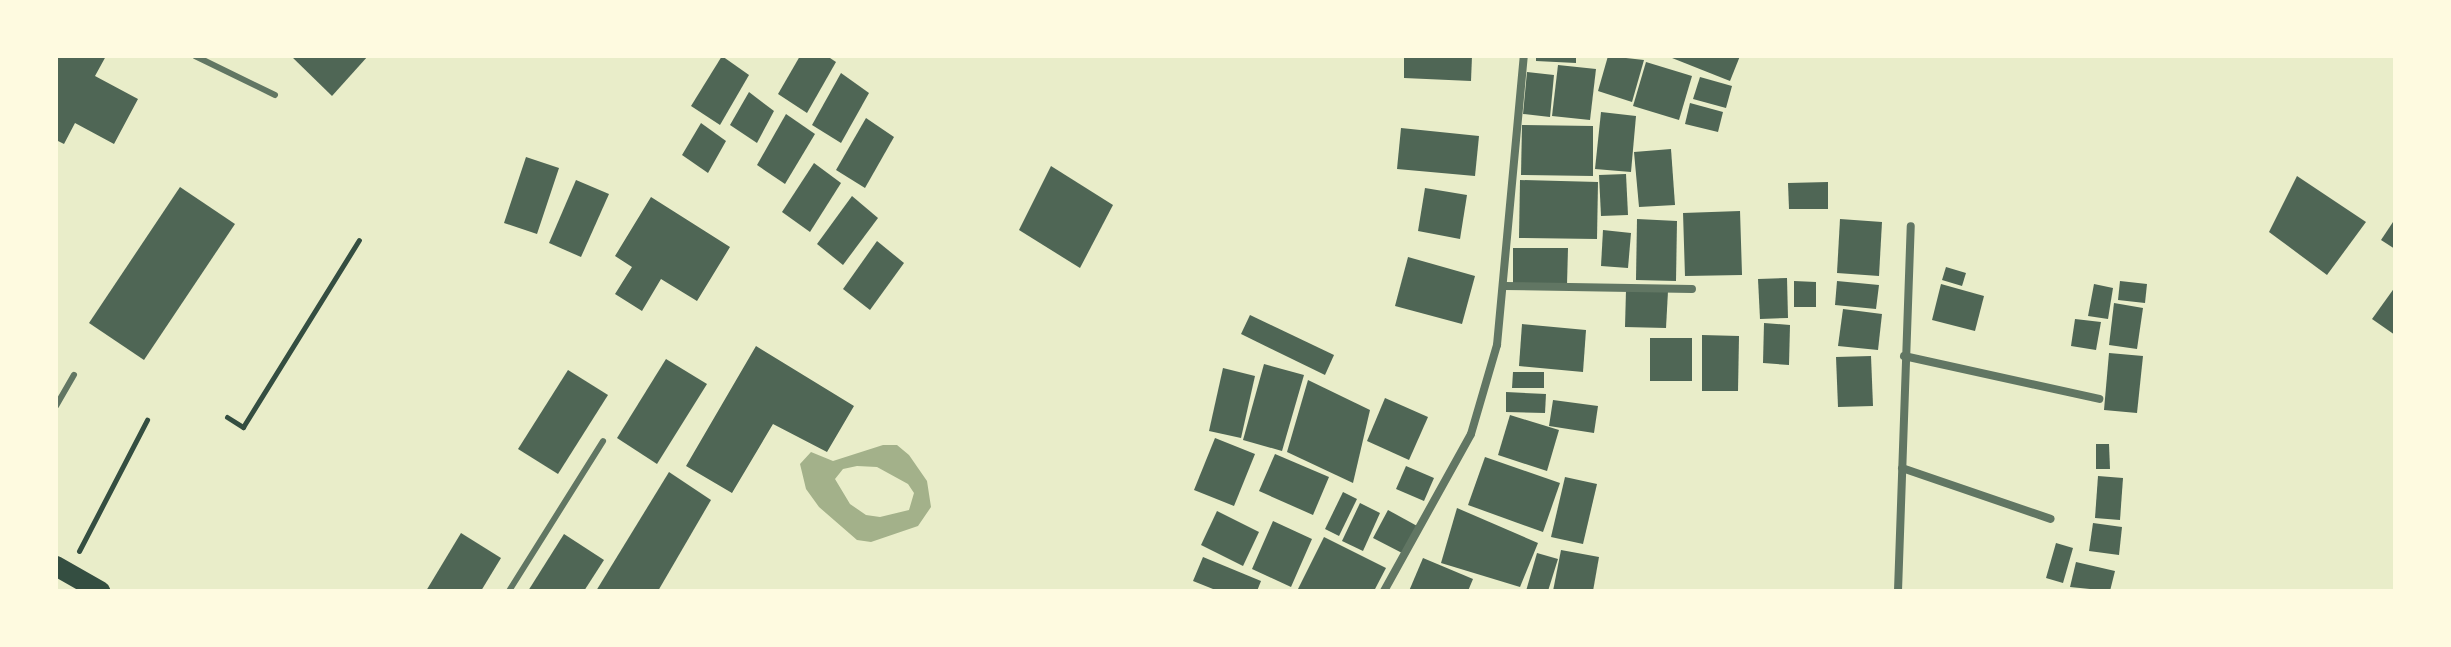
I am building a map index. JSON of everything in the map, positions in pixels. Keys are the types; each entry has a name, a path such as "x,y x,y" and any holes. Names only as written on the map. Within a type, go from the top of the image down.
{"main road":[{"path":"62,570 100,591"}],"street":[{"path":"1384,591 1471,434 1497,345 1505,286 1524,56"},
{"path":"1898,591 1911,226"},
{"path":"1505,286 1692,289"},
{"path":"1904,356 2099,399"},
{"path":"1902,468 2051,519"}],"lane":[{"path":"195,56 275,95"},
{"path":"56,406 74,375"},
{"path":"509,591 603,441"}],"path":[{"path":"227,417 243,427 359,240"},
{"path":"62,570 147,420"}],"shaded area":[{"path":"883,445 897,445 909,455 927,481 931,507 918,526 871,542 857,540 819,507 806,489 800,464 811,452 833,461","holes":["877,467 908,484 914,493 909,510 880,517 866,515 850,504 835,479 843,469"]}],"building":[{"path":"56,56 106,56 95,76 138,99 114,144 75,123 64,144 56,140"},
{"path":"291,56 368,56 332,96"},
{"path":"722,56 749,75 720,125 691,106"},
{"path":"800,56 827,56 836,62 807,113 778,94"},
{"path":"1404,56 1472,56 1471,81 1404,78"},
{"path":"1536,56 1576,56 1576,63 1536,61"},
{"path":"1608,56 1644,60 1632,102 1598,91"},
{"path":"1667,56 1740,56 1730,81"},
{"path":"1646,62 1692,76 1679,120 1633,106"},
{"path":"1558,65 1596,69 1590,120 1552,116"},
{"path":"1527,72 1554,75 1550,117 1523,114"},
{"path":"841,73 869,93 841,143 812,125"},
{"path":"1700,77 1732,86 1726,108 1693,99"},
{"path":"749,92 774,111 757,143 730,125"},
{"path":"1690,103 1723,112 1718,132 1685,124"},
{"path":"1601,112 1636,116 1631,172 1595,169"},
{"path":"786,114 815,134 785,184 757,165"},
{"path":"866,118 894,137 865,188 836,170"},
{"path":"701,123 726,141 708,173 682,155"},
{"path":"1522,125 1593,126 1593,176 1521,175"},
{"path":"1401,128 1479,136 1475,176 1397,169"},
{"path":"1671,149 1675,205 1639,207 1634,152"},
{"path":"526,157 559,168 537,234 504,223"},
{"path":"814,163 841,183 810,232 782,212"},
{"path":"1051,166 1113,205 1080,268 1019,230"},
{"path":"1626,174 1628,215 1601,216 1599,175"},
{"path":"2297,176 2366,222 2327,275 2269,232"},
{"path":"576,180 609,194 581,257 549,243"},
{"path":"1520,180 1598,182 1597,239 1519,238"},
{"path":"1828,182 1828,209 1789,209 1788,183"},
{"path":"180,187 235,224 144,360 89,323"},
{"path":"1425,188 1467,195 1460,239 1418,231"},
{"path":"852,196 878,218 843,265 817,244"},
{"path":"651,197 730,247 697,301 661,279 642,311 615,294 632,267 615,256"},
{"path":"1740,211 1742,275 1685,276 1683,213"},
{"path":"1637,219 1677,221 1676,281 1636,280"},
{"path":"1840,219 1882,222 1879,276 1837,273"},
{"path":"2395,219 2395,249 2381,240"},
{"path":"1603,230 1631,233 1628,268 1601,266"},
{"path":"877,241 904,263 870,310 843,289"},
{"path":"1513,248 1568,248 1567,285 1513,284"},
{"path":"1408,257 1475,276 1462,324 1395,306"},
{"path":"1946,267 1966,273 1962,286 1942,280"},
{"path":"1787,278 1788,318 1760,319 1758,279"},
{"path":"1794,281 1816,282 1816,307 1794,307"},
{"path":"1837,281 1879,285 1876,309 1835,305"},
{"path":"2120,281 2147,284 2145,303 2118,300"},
{"path":"1941,284 1984,296 1975,331 1932,320"},
{"path":"2094,284 2113,288 2108,319 2088,316"},
{"path":"2395,287 2395,335 2372,319"},
{"path":"1626,290 1668,291 1666,328 1625,327"},
{"path":"2114,303 2143,308 2137,349 2109,345"},
{"path":"1843,309 1882,314 1878,350 1838,346"},
{"path":"1250,315 1334,355 1325,375 1241,334"},
{"path":"2075,319 2101,322 2096,350 2071,346"},
{"path":"1764,323 1790,325 1789,365 1763,363"},
{"path":"1522,324 1586,330 1583,372 1519,366"},
{"path":"1702,335 1739,336 1738,391 1702,391"},
{"path":"1650,338 1692,338 1692,381 1650,381"},
{"path":"756,346 854,406 827,452 773,424 732,493 686,466"},
{"path":"2109,353 2143,356 2137,413 2104,410"},
{"path":"1871,356 1873,406 1838,407 1836,357"},
{"path":"666,359 707,384 657,464 617,438"},
{"path":"1264,364 1304,375 1282,451 1243,440"},
{"path":"1223,368 1255,376 1241,438 1209,431"},
{"path":"568,370 608,395 558,474 518,449"},
{"path":"1513,372 1544,372 1544,388 1512,388"},
{"path":"1308,380 1370,410 1353,483 1287,452"},
{"path":"1506,392 1546,394 1545,413 1506,412"},
{"path":"1385,398 1428,417 1409,460 1367,441"},
{"path":"1553,400 1598,406 1594,433 1549,426"},
{"path":"1510,415 1559,430 1547,471 1498,455"},
{"path":"1215,438 1255,454 1234,506 1194,490"},
{"path":"2096,444 2109,444 2110,469 2096,469"},
{"path":"1275,454 1329,477 1313,515 1259,491"},
{"path":"1485,457 1560,483 1543,532 1468,505"},
{"path":"1406,466 1434,478 1424,501 1396,489"},
{"path":"669,472 711,500 658,591 596,591"},
{"path":"2098,476 2123,478 2120,520 2095,518"},
{"path":"1565,477 1597,484 1583,544 1551,537"},
{"path":"1343,492 1357,499 1339,536 1325,529"},
{"path":"1360,503 1380,513 1363,551 1342,541"},
{"path":"1457,508 1538,543 1520,587 1441,563"},
{"path":"1388,510 1419,527 1404,554 1373,538"},
{"path":"1217,511 1259,532 1243,566 1201,545"},
{"path":"1273,521 1312,539 1291,587 1252,569"},
{"path":"2093,523 2122,527 2119,555 2089,551"},
{"path":"461,533 501,558 481,591 426,591"},
{"path":"564,534 604,560 584,591 528,591"},
{"path":"1324,537 1386,568 1374,591 1297,591"},
{"path":"2056,543 2073,548 2063,583 2046,578"},
{"path":"1561,550 1599,557 1593,591 1553,591"},
{"path":"1537,553 1558,559 1548,591 1526,591"},
{"path":"1203,557 1261,581 1257,591 1218,591 1193,581"},
{"path":"1423,558 1473,579 1468,591 1409,591"},
{"path":"2076,562 2115,571 2110,591 2070,587"}]}
